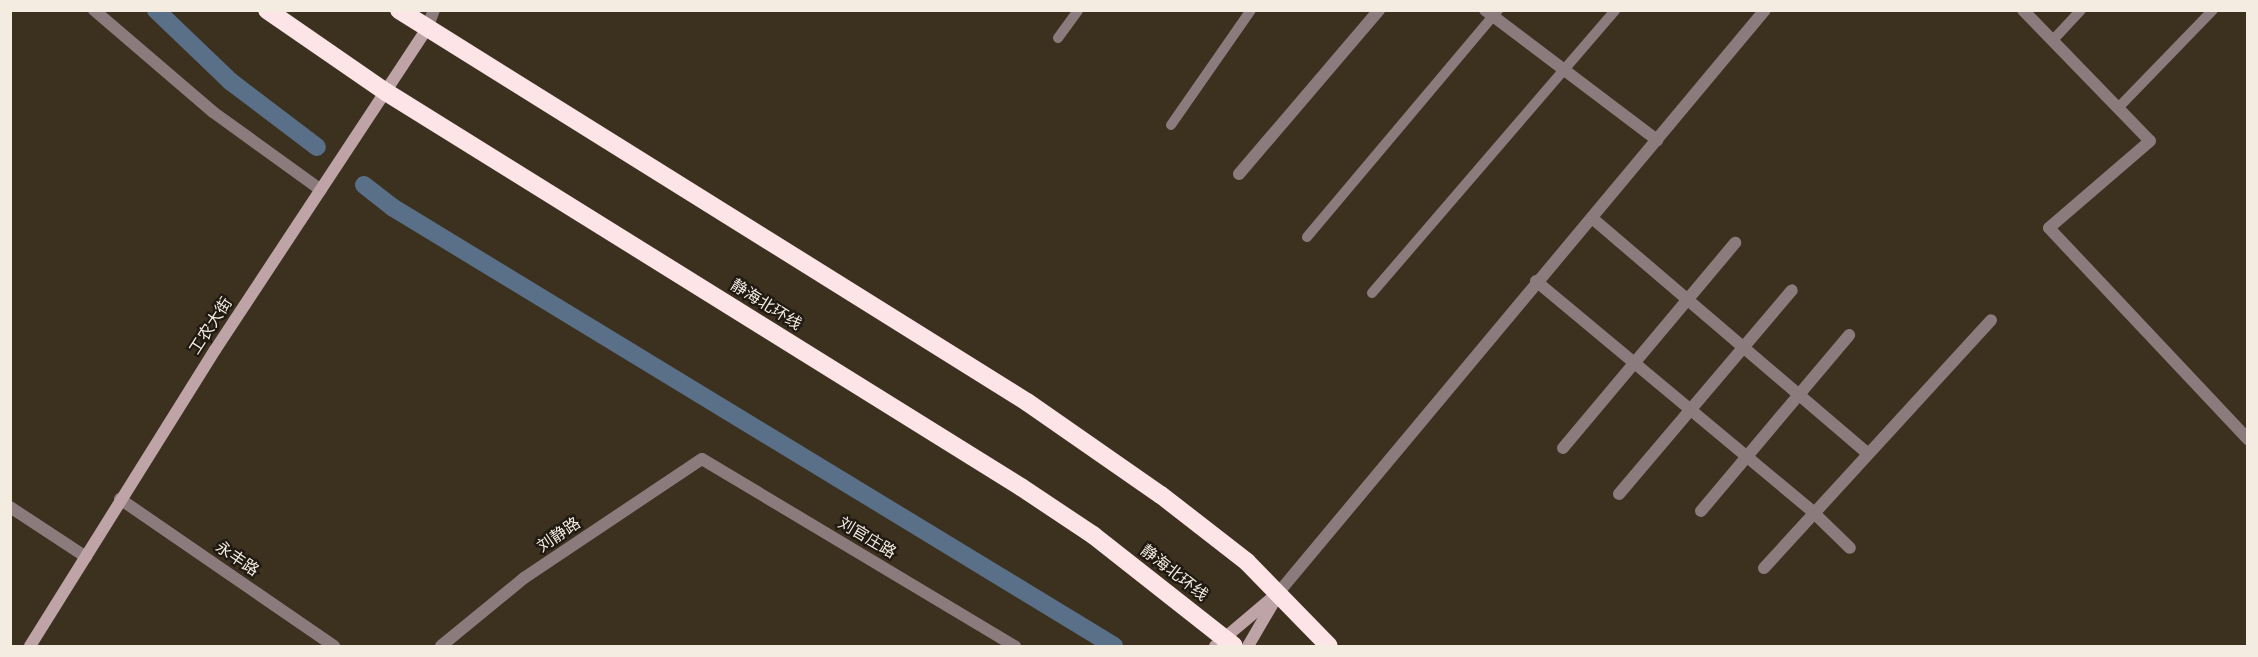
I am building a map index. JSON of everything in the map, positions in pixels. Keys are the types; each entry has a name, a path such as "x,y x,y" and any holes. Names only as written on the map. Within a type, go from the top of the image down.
{"highway":[{"name":"静海北环线","path":"267,10 386,92 1021,486 1093,535 1224,643"},
{"path":"399,10 1027,402 1161,495 1279,592 1329,646"}],"street":[{"path":"94,10 213,112 321,190"},
{"path":"427,28 434,10"},
{"path":"1239,174 1379,10"},
{"path":"1224,643 1279,592 1536,281 1592,218 1765,10"},
{"path":"2023,10 2150,141 2049,228 2247,439"},
{"path":"1492,12 1562,69 1657,140"},
{"name":"工农大街","path":"30,646 120,499 427,28"},
{"path":"1592,218 1867,453"},
{"path":"1563,448 1735,243"},
{"path":"1536,281 1814,513 1850,548"},
{"path":"1619,494 1792,290"},
{"path":"1764,568 1991,320"},
{"path":"1701,511 1849,335"},
{"name":"刘静路","path":"441,646 524,578 702,459"},
{"name":"刘官庄路","path":"702,459 1015,646"},
{"name":"永丰路","path":"120,499 334,646"},
{"path":"10,507 86,557"},
{"path":"1248,646 1279,592"}],"lane":[{"path":"1058,38 1078,10"},
{"path":"1171,125 1251,10"},
{"path":"1372,293 1615,10"},
{"path":"2053,40 2080,10"},
{"path":"2118,108 2213,10"},
{"path":"1306,237 1492,12"}],"waterway":[{"path":"156,10 230,81 317,147"},
{"path":"364,185 392,207 1114,646"}]}
